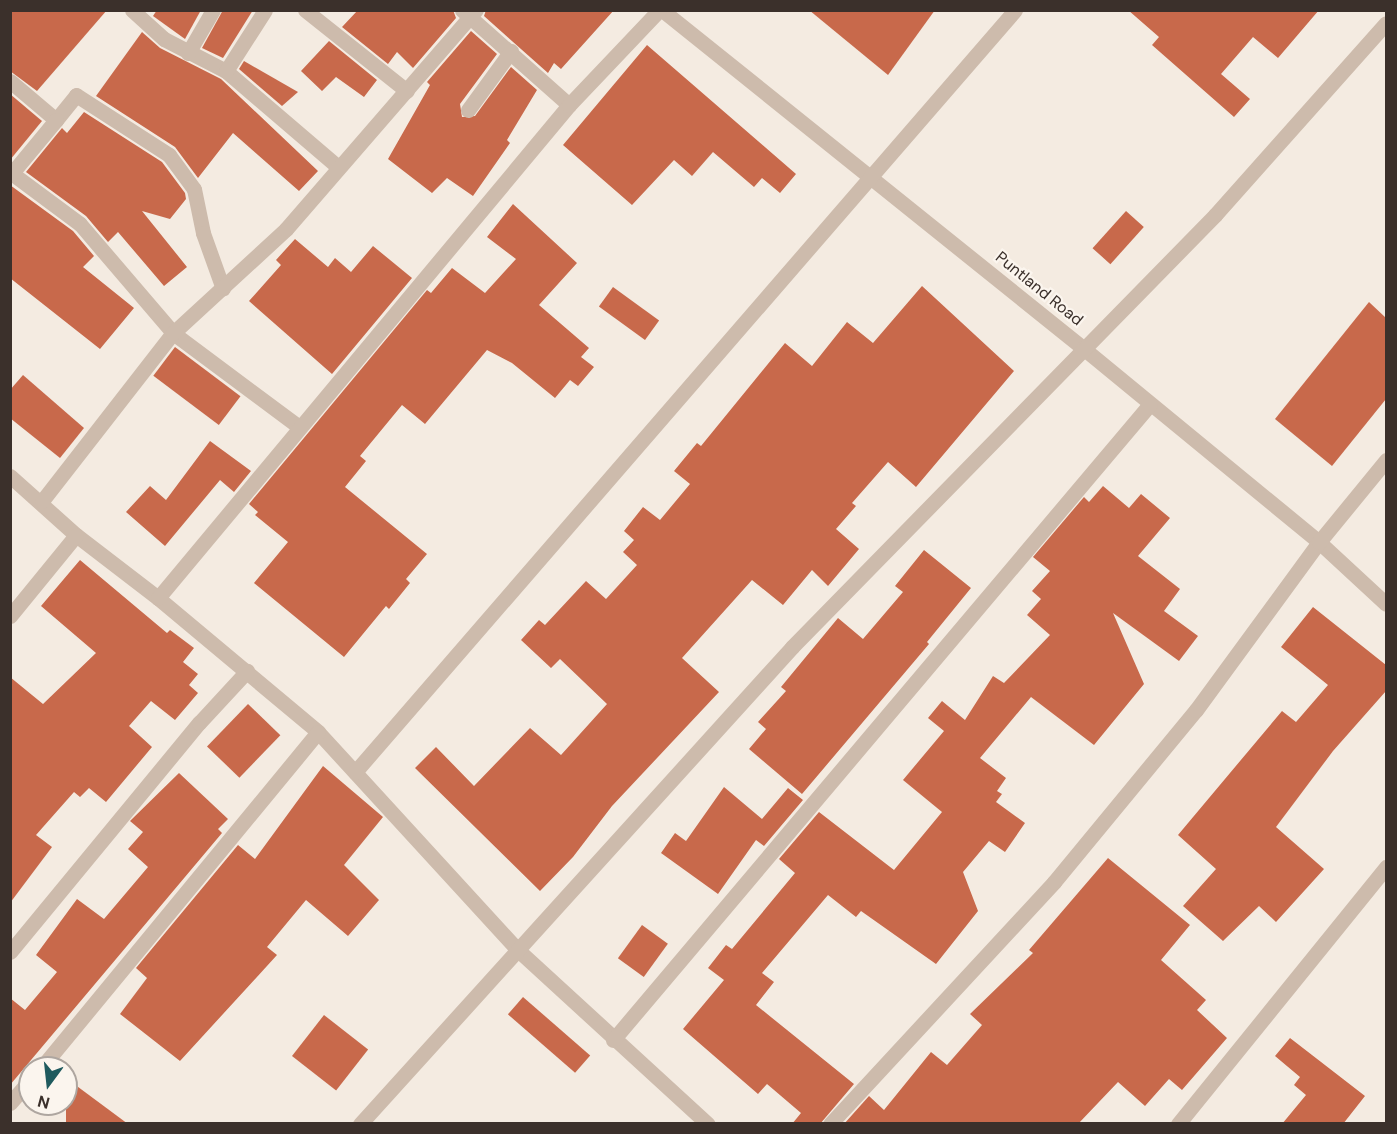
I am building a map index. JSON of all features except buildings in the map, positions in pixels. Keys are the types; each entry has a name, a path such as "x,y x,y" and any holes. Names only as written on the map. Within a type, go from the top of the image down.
{"street":[{"path":"132,10 149,29 188,53 226,71 338,167"},
{"path":"188,53 213,10"},
{"path":"226,71 264,10"},
{"path":"305,10 407,91"},
{"path":"158,598 569,105 660,10"},
{"name":"Puntland Road","path":"660,10 870,174 1083,348 1319,542 1386,604"},
{"path":"355,772 870,174 1015,10"},
{"path":"42,501 173,333 286,229 407,91 469,13 569,105"},
{"path":"360,1124 792,647 1215,215 1386,23"},
{"path":"468,110 511,51"},
{"path":"10,81 56,120"},
{"path":"223,289 203,232 194,189 169,155 76,95 11,173 80,224 173,333 299,427"},
{"path":"613,1040 1150,404"},
{"path":"830,1124 1054,882 1196,710 1319,542 1386,460"},
{"path":"10,476 42,501 76,535 158,598 318,732 519,951 613,1040 708,1124"},
{"path":"10,616 76,535"},
{"path":"10,952 199,723 247,671"},
{"path":"51,1056 318,732"},
{"path":"1178,1124 1386,867"}]}
